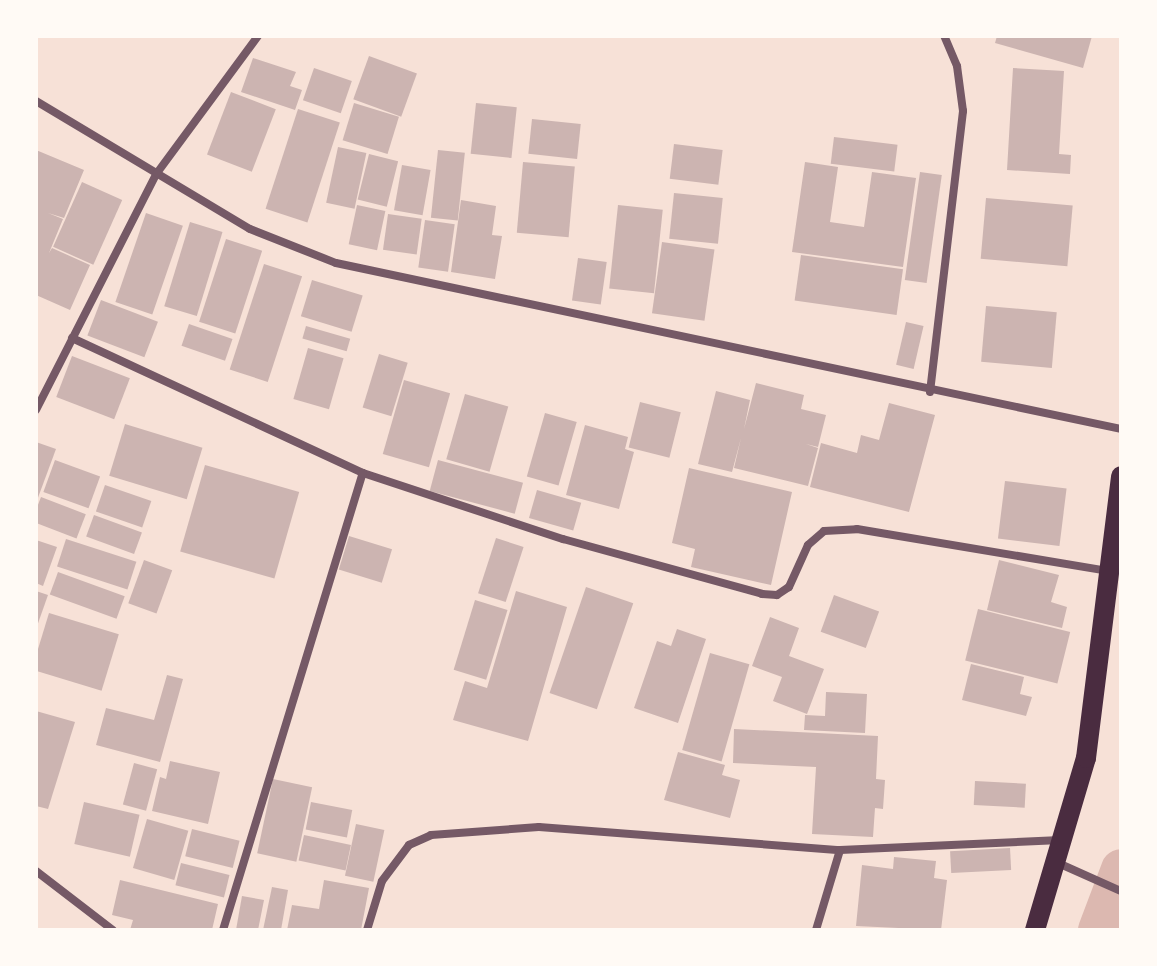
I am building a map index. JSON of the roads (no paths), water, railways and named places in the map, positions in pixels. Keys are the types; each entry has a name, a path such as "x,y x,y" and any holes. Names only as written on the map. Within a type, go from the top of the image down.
{"main road":[{"path":"1035,930 1063,866 1066,840 1086,758 1112,572 1121,476"}],"street":[{"path":"36,410 157,173 258,36"},
{"path":"930,392 963,111 957,66 944,36"},
{"path":"36,101 250,229 336,263 930,392 1121,429"},
{"path":"72,338 363,473 563,539 762,594 777,595 789,587 814,537 846,530 1112,572"},
{"path":"223,930 363,473"},
{"path":"367,930 382,881 395,859 409,845 431,835 539,827 840,850 1066,840"},
{"path":"816,930 840,850"},
{"path":"1063,866 1119,890"},
{"path":"36,871 113,930"}],"waterway":[{"path":"1098,930 1121,869"}]}
